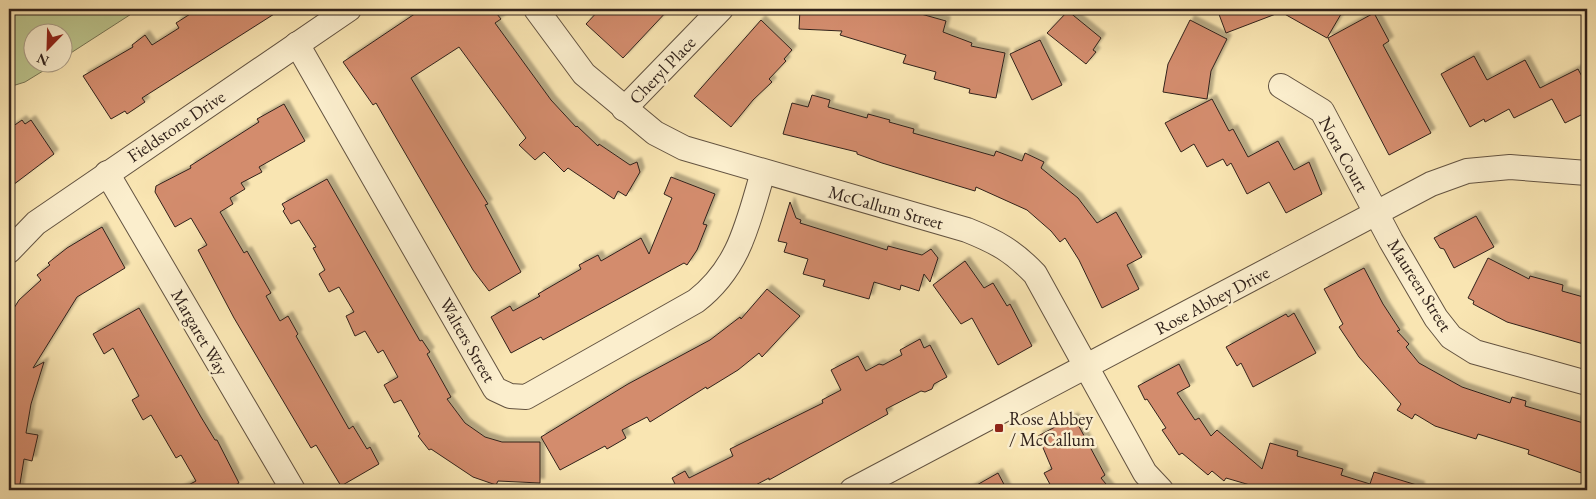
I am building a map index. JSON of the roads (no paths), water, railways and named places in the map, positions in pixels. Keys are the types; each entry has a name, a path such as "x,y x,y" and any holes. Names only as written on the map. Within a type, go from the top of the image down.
{"street":[{"name":"Fieldstone Drive","path":"9,250 36,223 350,9"},
{"name":"McCallum Street","path":"536,9 584,74 655,133 684,148 967,230 995,241 1017,255 1035,274 1145,473 1161,490"},
{"name":"Cheryl Place","path":"624,109 721,9"},
{"name":"Walters Street","path":"297,44 495,388 510,396 526,397 696,301 712,289 723,276 741,244 763,172"},
{"name":"Nora Court","path":"1281,86 1322,111 1376,212"},
{"name":"Rose Abbey Drive","path":"852,490 1431,184 1467,171 1510,168 1587,172"},
{"name":"Margaret Way","path":"107,173 293,490"},
{"name":"Maureen Street","path":"1376,212 1436,318 1451,337 1475,352 1587,383"}],"place":[{"name":"Rose Abbey / McCallum","path":"999,428"}]}
